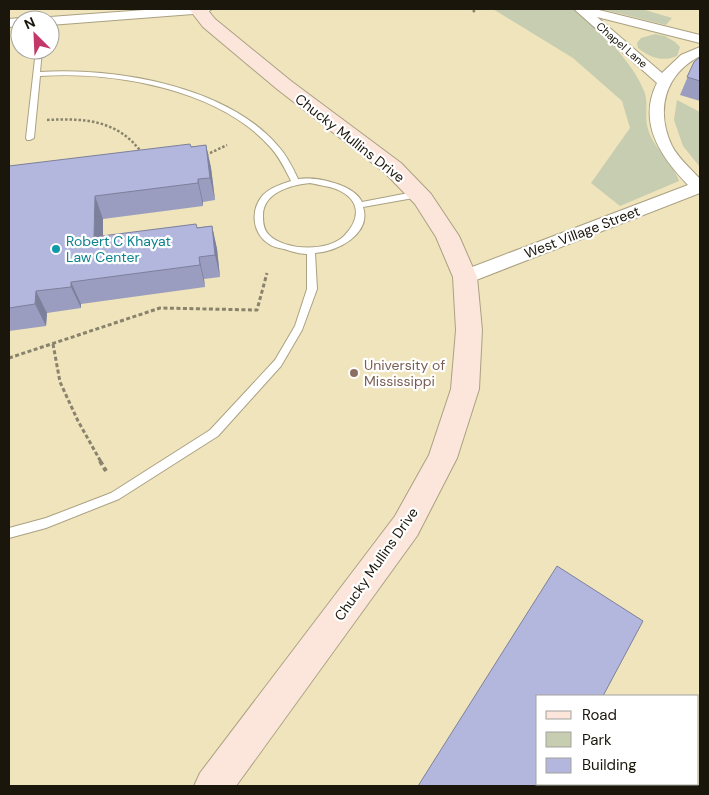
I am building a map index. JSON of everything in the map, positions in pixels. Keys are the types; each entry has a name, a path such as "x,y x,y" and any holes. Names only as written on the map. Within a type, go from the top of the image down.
{"street":[{"name":"Chucky Mullins Drive","path":"198,9 209,23 231,42 393,168 419,194 446,236 465,277 469,330 465,390 442,458 406,526 213,786"},
{"path":"60,20 206,9"},
{"name":"Chapel Lane","path":"580,9 700,39"},
{"name":"Chapel Lane","path":"580,9 663,82"},
{"path":"700,51 677,66 663,82 656,101 656,124 666,148 700,188"},
{"name":"West Village Street","path":"465,277 700,188"}],"lane":[{"path":"30,138 38,60"},
{"path":"37,74 82,73 116,76 157,83 190,94 244,121 271,142 287,164 295,181"},
{"path":"295,181 330,182 346,189 358,200 361,206 362,213 359,228 348,240 330,249 311,252 288,250 271,242 260,230 257,216 262,202 274,190 295,181"},
{"path":"361,206 419,194"},
{"path":"9,533 46,523 115,496 214,433 278,363 299,327 312,289 311,252"}],"path":[{"path":"473,12 476,9"},
{"path":"46,120 83,120 109,126 127,137 140,150 143,156"},
{"path":"205,155 227,145"},
{"path":"9,358 160,308 257,310 267,272"},
{"path":"53,344 60,382 78,421 106,470"}],"shaded area":[{"name":"University of Mississippi","path":"9,9 700,9 700,786 9,786"}],"green space":[{"path":"493,9 580,9 616,48 639,80 645,95 647,124 651,136 679,181 620,206 591,183 630,128 622,101 573,58"},
{"path":"601,9 642,9 672,18 666,25"},
{"path":"655,34 665,36 680,47 677,56 661,59 647,54 638,48 637,43 641,38"},
{"path":"677,100 700,112 700,167 683,146 674,120"}],"building":[{"path":"700,57 700,81 687,77 694,62"},
{"name":"Robert C Khayat Law Center","path":"190,144 191,147 206,145 210,178 198,179 198,183 95,196 94,237 196,224 197,228 212,226 215,255 199,257 200,265 71,282 71,287 36,291 35,304 9,308 9,166"},
{"path":"557,566 643,621 604,695 536,695 536,785 554,786 418,786"}],"place":[{"name":"Robert C Khayat Law Center","path":"56,249"},
{"name":"University of Mississippi","path":"354,373"}]}
